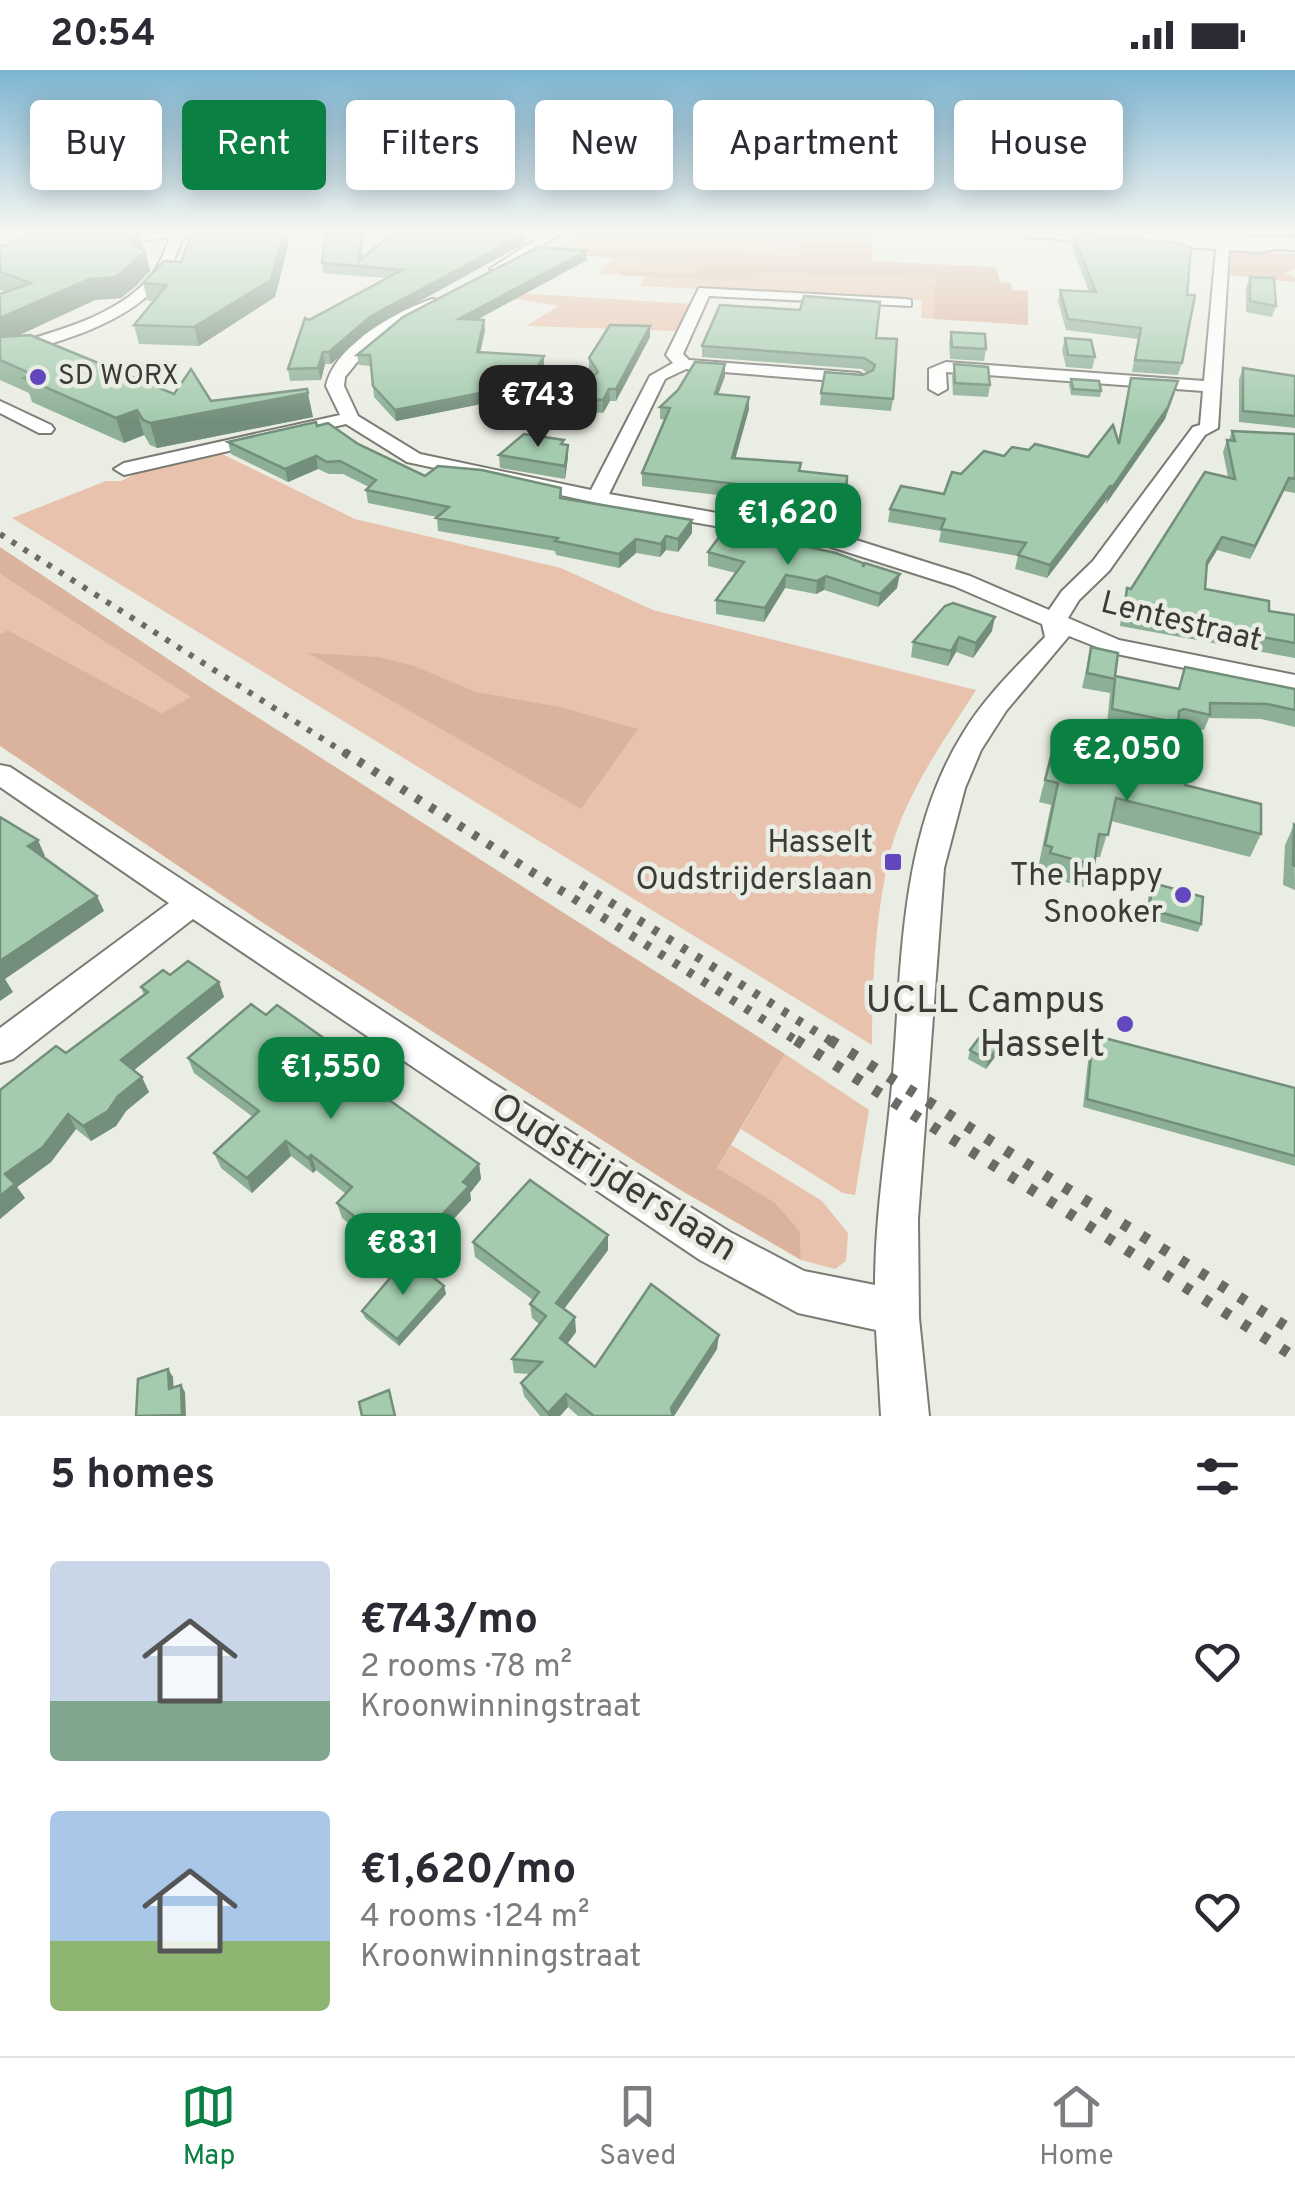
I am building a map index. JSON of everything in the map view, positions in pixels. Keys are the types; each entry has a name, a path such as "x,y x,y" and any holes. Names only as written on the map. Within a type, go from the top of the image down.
{"street":[{"path":"7,351 99,316 135,296"},
{"path":"684,364 674,355 701,296"},
{"path":"794,296 906,303"},
{"path":"905,1416 896,1312 898,1216 913,1004 932,849 965,752 1006,691 1057,638 1054,622 1070,596 1101,566 1199,431 1218,429 1212,387 1219,296"},
{"path":"124,469 350,418 336,386 337,376 366,341 444,297"},
{"path":"7,351 60,351"},
{"path":"598,496 658,376 684,364 862,378"},
{"path":"938,389 937,369 946,367 1212,387"},
{"path":"0,406 45,429"},
{"name":"Lentestraat","path":"350,418 390,447 425,461 829,539 962,581 1112,646 1295,683"},
{"name":"Oudstrijderslaan","path":"0,774 478,1094 744,1262 798,1290 896,1312"},
{"path":"0,1048 194,901"}],"shaded area":[{"path":"500,296 692,304 679,331 526,326 559,306"},
{"path":"837,296 935,296 933,319 921,318 922,300"},
{"path":"935,296 1028,296 1028,325 933,319"},
{"path":"218,452 355,519 561,568 653,610 976,690 915,789 896,832 875,949 872,1045 12,518 106,481 121,481 147,468"},
{"path":"0,547 210,687 785,1054 717,1168 775,1203 800,1232 801,1260 677,1188 260,921 0,746 0,634 8,630 162,713 191,697 0,574"},
{"path":"0,574 192,697 162,713 8,630 0,634"},
{"path":"308,653 379,657 414,666 476,692 560,707 638,729 581,809"},
{"path":"785,1054 869,1110 855,1195 843,1193 741,1129"},
{"path":"731,1145 822,1201 848,1233 846,1261 835,1269 801,1260 800,1232 717,1168"}],"building":[{"path":"0,296 51,296 0,318"},
{"path":"158,296 245,296 194,327 134,325"},
{"path":"354,296 409,296 371,316 329,352 323,352 318,368 288,369 305,318 309,320"},
{"path":"444,296 502,296 459,319 484,320 477,352 544,356 533,374 574,377 530,399 525,384 395,410 373,386 370,355 357,355 403,317"},
{"path":"804,296 880,302 876,338 897,339 893,399 821,393 825,372 863,375 873,370 875,365 864,358 702,346 720,305 800,310"},
{"path":"1062,296 1195,296 1182,363 1135,360 1141,328 1068,319"},
{"path":"1250,296 1275,296 1276,306 1250,301"},
{"path":"610,325 650,326 616,389 609,389 603,400 567,398 598,372 589,358"},
{"path":"951,332 985,334 986,349 952,347"},
{"path":"30,335 174,394 191,369 211,401 307,389 308,393 150,423 137,410 116,418 24,378 34,375 0,360 0,337"},
{"path":"1065,338 1091,340 1095,357 1068,355"},
{"path":"695,362 725,364 715,394 749,397 732,458 801,463 799,471 847,476 846,497 642,473 670,408 660,407 678,390"},
{"path":"954,364 988,367 990,385 955,383"},
{"path":"1243,368 1295,376 1295,416 1243,411"},
{"path":"1131,378 1178,381 1168,407 1110,491 1111,485 1050,565 1018,555 1026,543 941,529 945,519 890,509 901,486 944,494 952,472 961,474 984,451 1004,456 1012,447 1029,450 1035,444 1088,457 1113,425 1119,444"},
{"path":"1071,379 1099,381 1101,391 1073,389"},
{"path":"316,422 317,426 328,423 358,444 425,476 438,466 482,470 561,488 560,498 692,520 678,539 666,536 661,544 636,539 619,554 555,541 558,538 436,518 449,507 366,490 376,480 340,461 327,462 316,456 285,469 228,442"},
{"path":"1232,431 1295,434 1295,479 1289,478 1255,546 1222,537 1207,562 1205,589 1269,601 1269,611 1295,615 1295,643 1124,612 1127,588 1131,589 1205,472 1235,479 1227,440 1235,441"},
{"path":"524,434 564,440 561,444 568,445 565,466 499,455"},
{"path":"725,529 836,553 863,563 863,567 865,563 900,574 880,594 826,576 817,581 786,575 765,608 716,600 744,562 708,552"},
{"path":"953,603 995,617 976,643 959,637 951,651 913,642 945,606"},
{"path":"1091,647 1118,653 1115,676 1179,689 1185,667 1295,689 1295,710 1267,704 1210,703 1210,715 1184,709 1179,711 1178,723 1112,709 1115,679 1087,673"},
{"path":"1052,753 1185,781 1185,785 1261,804 1261,834 1116,798 1108,835 1099,834 1094,865 1050,853 1052,847 1045,845 1058,783 1045,780"},
{"path":"0,817 38,840 28,846 97,896 0,961"},
{"path":"1153,883 1203,897 1201,924 1149,909"},
{"path":"188,961 219,982 121,1060 142,1077 118,1096 108,1111 83,1126 68,1114 43,1147 5,1174 15,1184 0,1196 0,1090 56,1046 66,1053 148,992 141,987 163,970 170,975"},
{"path":"251,1004 266,1015 277,1005 336,1047 326,1055 479,1164 463,1182 469,1186 416,1242 378,1214 367,1226 337,1203 352,1187 286,1141 247,1178 214,1153 259,1111 188,1058"},
{"path":"982,1034 1000,1044 988,1061 970,1050"},
{"path":"1093,1035 1295,1088 1295,1156 1087,1099"},
{"path":"530,1180 608,1235 556,1303 575,1317 560,1338 595,1367 651,1284 719,1335 671,1408 673,1416 594,1416 566,1394 548,1413 521,1383 542,1362 512,1359 546,1316 530,1304 539,1292 473,1242"},
{"path":"408,1257 444,1286 397,1339 362,1311"},
{"path":"168,1369 169,1389 181,1385 182,1415 136,1416 138,1379"},
{"path":"389,1390 395,1416 362,1416 359,1402"}],"railway":[{"path":"0,534 348,755"},
{"path":"344,752 800,1043"},
{"path":"581,884 834,1043"},
{"path":"796,1040 1295,1357"},
{"path":"830,1040 1295,1332"}],"place":[{"name":"SD WORX","path":"38,377"},
{"name":"Hasselt Oudstrijderslaan","path":"893,862"},
{"name":"The Happy Snooker","path":"1183,895"},
{"name":"UCLL Campus Hasselt","path":"1125,1024"}]}
